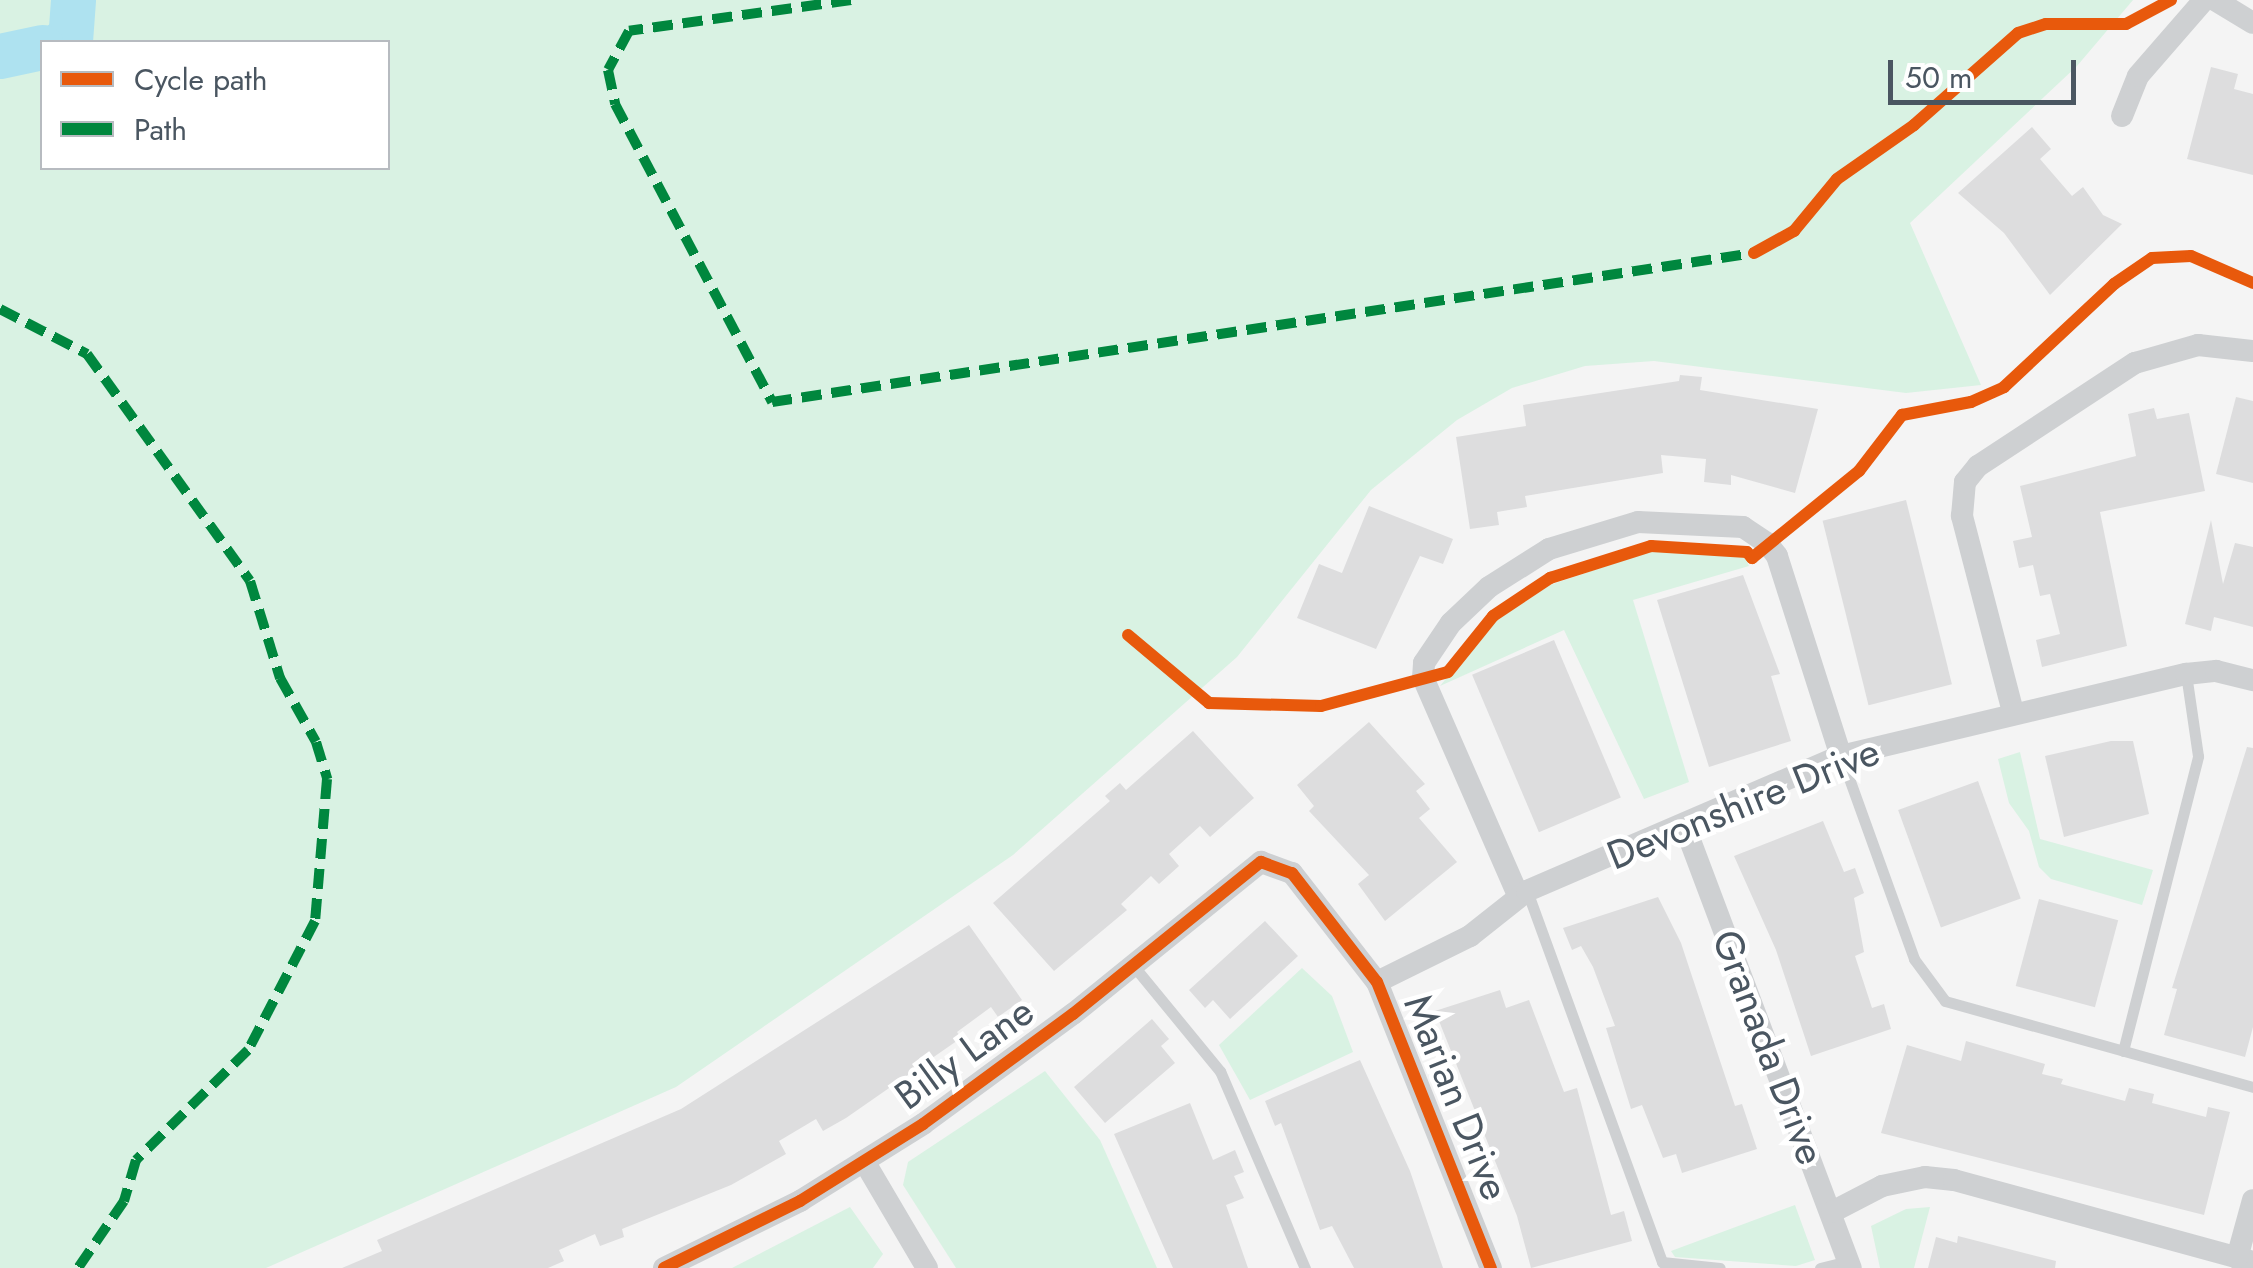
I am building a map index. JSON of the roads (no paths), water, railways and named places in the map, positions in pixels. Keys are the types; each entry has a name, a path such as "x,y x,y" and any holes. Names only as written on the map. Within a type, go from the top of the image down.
{"street":[{"path":"2122,116 2138,76 2204,0"},
{"path":"2215,0 2253,23"},
{"path":"2013,712 1962,516 1965,482 1978,466 2135,363 2198,345 2253,351"},
{"path":"1522,893 1423,678 1424,662 1451,623 1489,587 1548,549 1638,522 1743,527 1767,543 1777,556 1841,756"},
{"name":"Devonshire Drive","path":"1377,982 1470,936 1522,893 1685,827 1841,756 2013,712 2186,674 2216,671 2253,680"},
{"name":"Granada Drive","path":"1685,827 1849,1264"},
{"name":"Billy Lane","path":"664,1268 800,1201 864,1161 1014,1058 1244,870 1278,864"},
{"name":"Marian Drive","path":"1278,864 1292,872 1377,982 1490,1268"},
{"path":"864,1161 927,1268"},
{"path":"1832,1212 1882,1186 1925,1177 1954,1180 2245,1260 2253,1200"}],"lane":[{"path":"2123,1051 2198,756 2186,674"},
{"path":"1841,756 1930,987 1966,1010 2253,1087"},
{"path":"1522,893 1662,1262 1720,1268"},
{"path":"1132,964 1220,1071 1305,1268"},
{"path":"1820,1268 1849,1264"}],"waterway":[{"path":"70,40 73,0"},
{"path":"0,56 40,47"}]}
